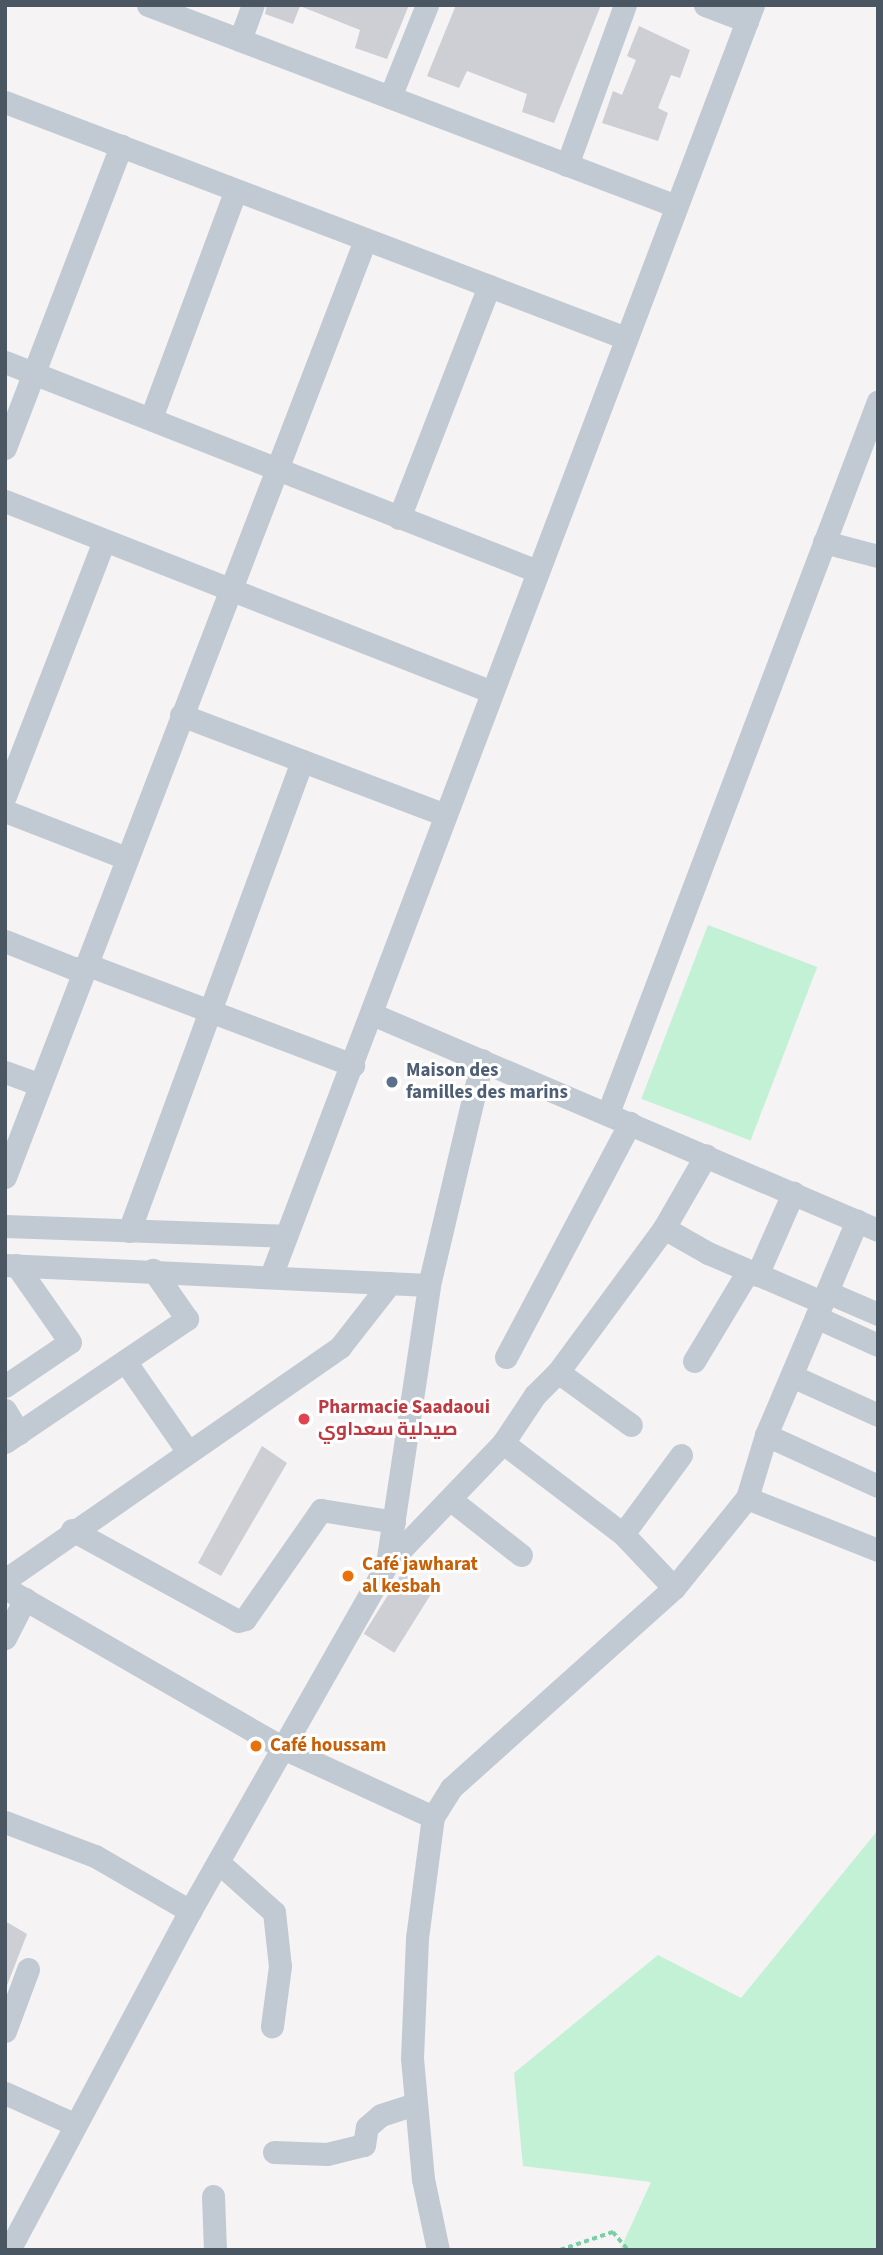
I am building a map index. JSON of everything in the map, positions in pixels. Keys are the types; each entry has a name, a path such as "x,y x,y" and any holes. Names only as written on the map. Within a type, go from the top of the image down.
{"street":[{"path":"148,5 676,206"},
{"path":"240,40 253,5"},
{"path":"390,97 427,5"},
{"path":"271,1276 750,13 705,5"},
{"path":"567,165 622,15"},
{"path":"5,102 626,338"},
{"path":"5,448 121,146"},
{"path":"151,418 236,190"},
{"path":"5,1177 366,240"},
{"path":"399,518 489,286"},
{"path":"5,362 537,571"},
{"path":"608,1113 878,401"},
{"path":"5,501 492,692"},
{"path":"5,796 104,541"},
{"path":"824,542 878,556"},
{"path":"181,715 445,815"},
{"path":"130,1231 208,1010 302,761"},
{"path":"5,811 126,858"},
{"path":"5,942 208,1010 353,1065"},
{"path":"372,1014 867,1225 822,1304 766,1436 747,1498 674,1588 461,1779 433,1817 413,1981 415,2104 438,2250"},
{"path":"387,1564 429,1285 482,1060"},
{"path":"5,1072 40,1085"},
{"path":"506,1357 630,1123"},
{"path":"9,2250 190,1911 387,1564 503,1443 535,1395 558,1372 664,1228 706,1155"},
{"path":"694,1361 753,1273 793,1193"},
{"path":"5,1226 286,1236"},
{"path":"664,1228 822,1304 878,1345"},
{"path":"11,1265 429,1285"},
{"path":"5,1386 70,1342 11,1265"},
{"path":"5,1410 12,1437 187,1319 153,1270"},
{"path":"5,1580 72,1530 340,1347 390,1283"},
{"path":"822,1304 878,1314"},
{"path":"125,1361 188,1452"},
{"path":"558,1372 631,1425"},
{"path":"792,1376 878,1415"},
{"path":"766,1436 878,1486"},
{"path":"503,1443 623,1534 674,1588"},
{"path":"623,1534 681,1455"},
{"path":"747,1498 878,1550"},
{"path":"451,1500 521,1555"},
{"path":"72,1530 238,1621 245,1619 321,1510 394,1522"},
{"path":"5,1588 283,1748 433,1817"},
{"path":"5,1637 26,1599"},
{"path":"5,1822 95,1856 190,1911"},
{"path":"218,1862 274,1912 280,1966 272,2026"},
{"path":"5,2031 28,1969"},
{"path":"5,2093 74,2124"},
{"path":"274,2152 327,2154 364,2145 367,2127 381,2115 415,2104"},
{"path":"213,2196 215,2250"}],"path":[{"path":"560,2250 613,2232 628,2250"}],"green space":[{"path":"708,925 817,967 751,1141 641,1099"},
{"path":"878,1830 878,2250 620,2250 651,2182 523,2166 514,2073 658,1955 741,1998"}],"building":[{"path":"267,5 409,5 387,59 355,48 360,30 300,6 293,24 265,14"},
{"path":"456,5 601,5 554,123 522,112 527,94 467,71 459,88 427,76"},
{"path":"639,26 690,50 680,78 671,75 658,108 668,113 658,141 602,123 613,91 622,95 636,60 627,56"},
{"path":"262,1446 287,1463 221,1576 198,1563"},
{"path":"403,1571 434,1590 394,1653 364,1634"},
{"path":"5,1921 27,1934 6,1988 5,1988"}],"place":[{"name":"Maison des familles des marins","path":"392,1082"},
{"name":"Pharmacie Saadaoui صيدلية سعداوي","path":"304,1419"},
{"name":"Café jawharat al kesbah","path":"348,1576"},
{"name":"Café houssam","path":"256,1746"}]}
